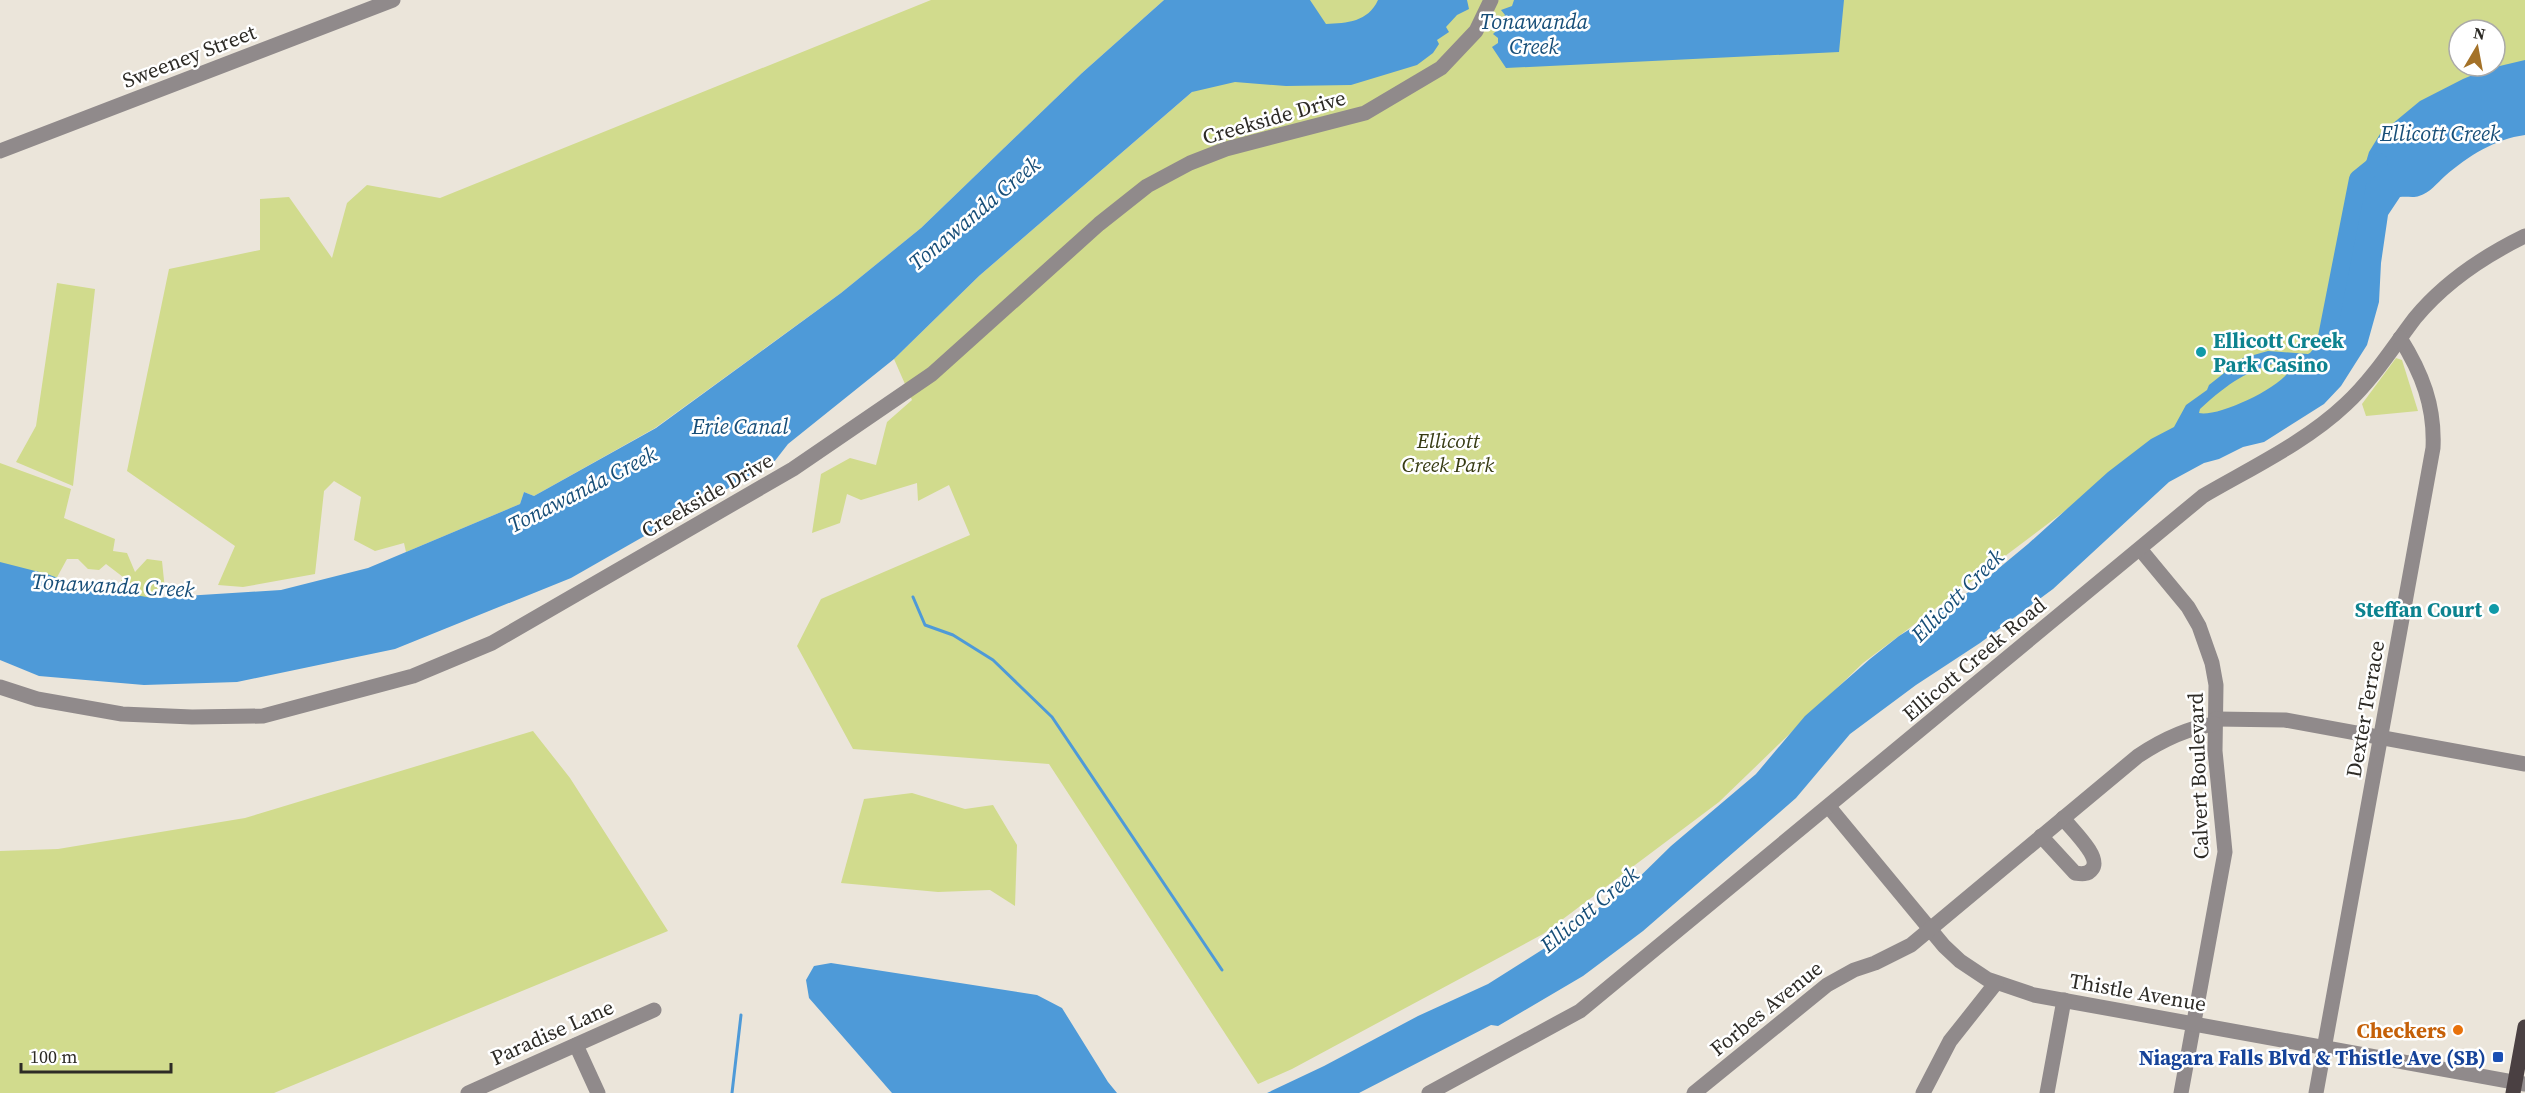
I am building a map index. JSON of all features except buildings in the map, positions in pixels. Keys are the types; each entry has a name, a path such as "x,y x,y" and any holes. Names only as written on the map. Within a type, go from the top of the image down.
{"main road":[{"path":"2518,1086 2525,1027"}],"street":[{"name":"Sweeney Street","path":"0,151 393,0"},
{"name":"Creekside Drive","path":"0,687 37,699 122,714 192,717 263,716 412,676 492,643 793,469 932,374 1099,224 1147,186 1190,163 1226,149 1365,113 1440,68 1476,31 1491,0"},
{"name":"Ellicott Creek Road","path":"1429,1093 1580,1011 2203,496 2306,435 2346,404 2444,289 2481,260 2525,236"},
{"name":"Dexter Terrace","path":"2316,1093 2433,448 2433,413 2423,380 2400,338"},
{"name":"Calvert Boulevard","path":"2140,549 2188,607 2199,626 2212,663 2216,685 2215,751 2225,852 2181,1093"},
{"name":"Forbes Avenue","path":"1694,1093 1827,985 1854,970 1894,955 2154,746 2188,729 2216,721 2285,720 2525,764"},
{"name":"Thistle Avenue","path":"1829,807 1929,929 1960,961 1996,983 2018,991 2518,1086"},
{"path":"2041,836 2074,873 2081,874 2092,870 2094,856 2063,818"},
{"path":"1923,1093 1950,1041 1996,983"},
{"path":"2047,1093 2064,1000"},
{"name":"Paradise Lane","path":"468,1093 654,1010"},
{"path":"576,1045 598,1093"}],"green space":[{"path":"931,0 1164,0 1082,73 921,228 841,293 655,428 534,496 524,492 520,504 406,552 404,543 375,551 354,540 361,497 334,481 324,491 315,574 243,587 218,585 235,546 127,471 169,269 260,250 260,199 289,197 332,258 347,203 367,185 440,198"},
{"name":"Ellicott Creek Park","path":"1305,0 2525,0 2525,95 2457,97 2358,179 2324,352 2210,430 2102,483 1863,663 1719,802 1543,934 1292,1069 1258,1084 1049,764 853,749 797,646 821,599 970,535 949,485 918,501 917,483 861,500 847,494 840,523 812,533 821,474 850,458 876,465 887,422 912,400 894,359 979,276 1192,92"},
{"path":"57,283 95,289 73,486 16,462 36,426"},
{"path":"2396,358 2402,360 2418,411 2366,416 2362,404"},
{"path":"0,463 71,489 64,518 115,539 113,551 127,553 135,572 147,559 162,561 165,590 139,608 121,600 116,590 123,577 106,564 99,570 88,569 78,559 67,559 55,581 0,564"},
{"path":"533,731 570,778 668,931 274,1093 0,1093 0,851 58,849 245,818"},
{"path":"912,793 965,809 993,805 1017,845 1015,906 990,890 938,892 841,883 864,799"}],"water":[{"name":"Erie Canal","path":"1164,0 1310,0 1326,24 1349,22 1363,17 1369,13 1378,0 1467,0 1469,9 1457,15 1446,27 1449,32 1437,40 1439,44 1433,53 1417,65 1351,85 1286,86 1235,82 1192,92 979,276 894,359 788,444 774,462 571,578 395,649 237,682 144,685 39,676 0,660 0,562 47,574 80,586 153,598 281,590 368,568 520,504 524,492 534,496 656,428 841,293 921,228 1082,73"},
{"name":"Tonawanda Creek","path":"1514,0 1844,0 1839,52 1506,68 1492,47 1498,43 1498,38 1493,34 1505,15 1501,10 1512,6"},
{"name":"Ellicott Creek","path":"2525,60 2525,135 2503,140 2473,155 2423,195 2400,197 2388,215 2381,263 2379,302 2367,345 2341,386 2324,404 2264,442 2243,447 2219,459 2204,463 2169,482 2053,589 1850,734 1796,798 1643,931 1583,976 1498,1026 1491,1025 1359,1093 1267,1093 1324,1066 1418,1016 1488,984 1556,941 1609,900 1623,893 1671,846 1756,774 1805,716 1870,659 1899,636 1975,588 2108,472 2151,439 2174,427 2186,405 2243,358 2268,351 2308,354 2315,350 2331,332 2339,313 2344,278 2339,269 2345,232 2369,152 2380,134 2420,101 2463,79 2507,78 2507,64","holes":["2285,360 2292,364 2280,381 2252,398 2221,410 2199,413 2200,409 2221,391 2249,373"]},
{"path":"831,963 1037,995 1062,1008 1117,1093 892,1093 809,998 806,980 814,966"}],"waterway":[{"name":"Ellicott Creek","path":"2319,356 2324,352 2358,179 2379,162"},
{"path":"913,597 925,625 953,635 993,660 1052,717 1222,970"},
{"path":"732,1093 741,1015"}],"place":[{"name":"Ellicott Creek Park Casino","path":"2201,352"},
{"name":"Steffan Court","path":"2494,609"},
{"name":"Checkers","path":"2458,1030"},
{"name":"Niagara Falls Blvd & Thistle Ave (SB)","path":"2498,1057"}]}
